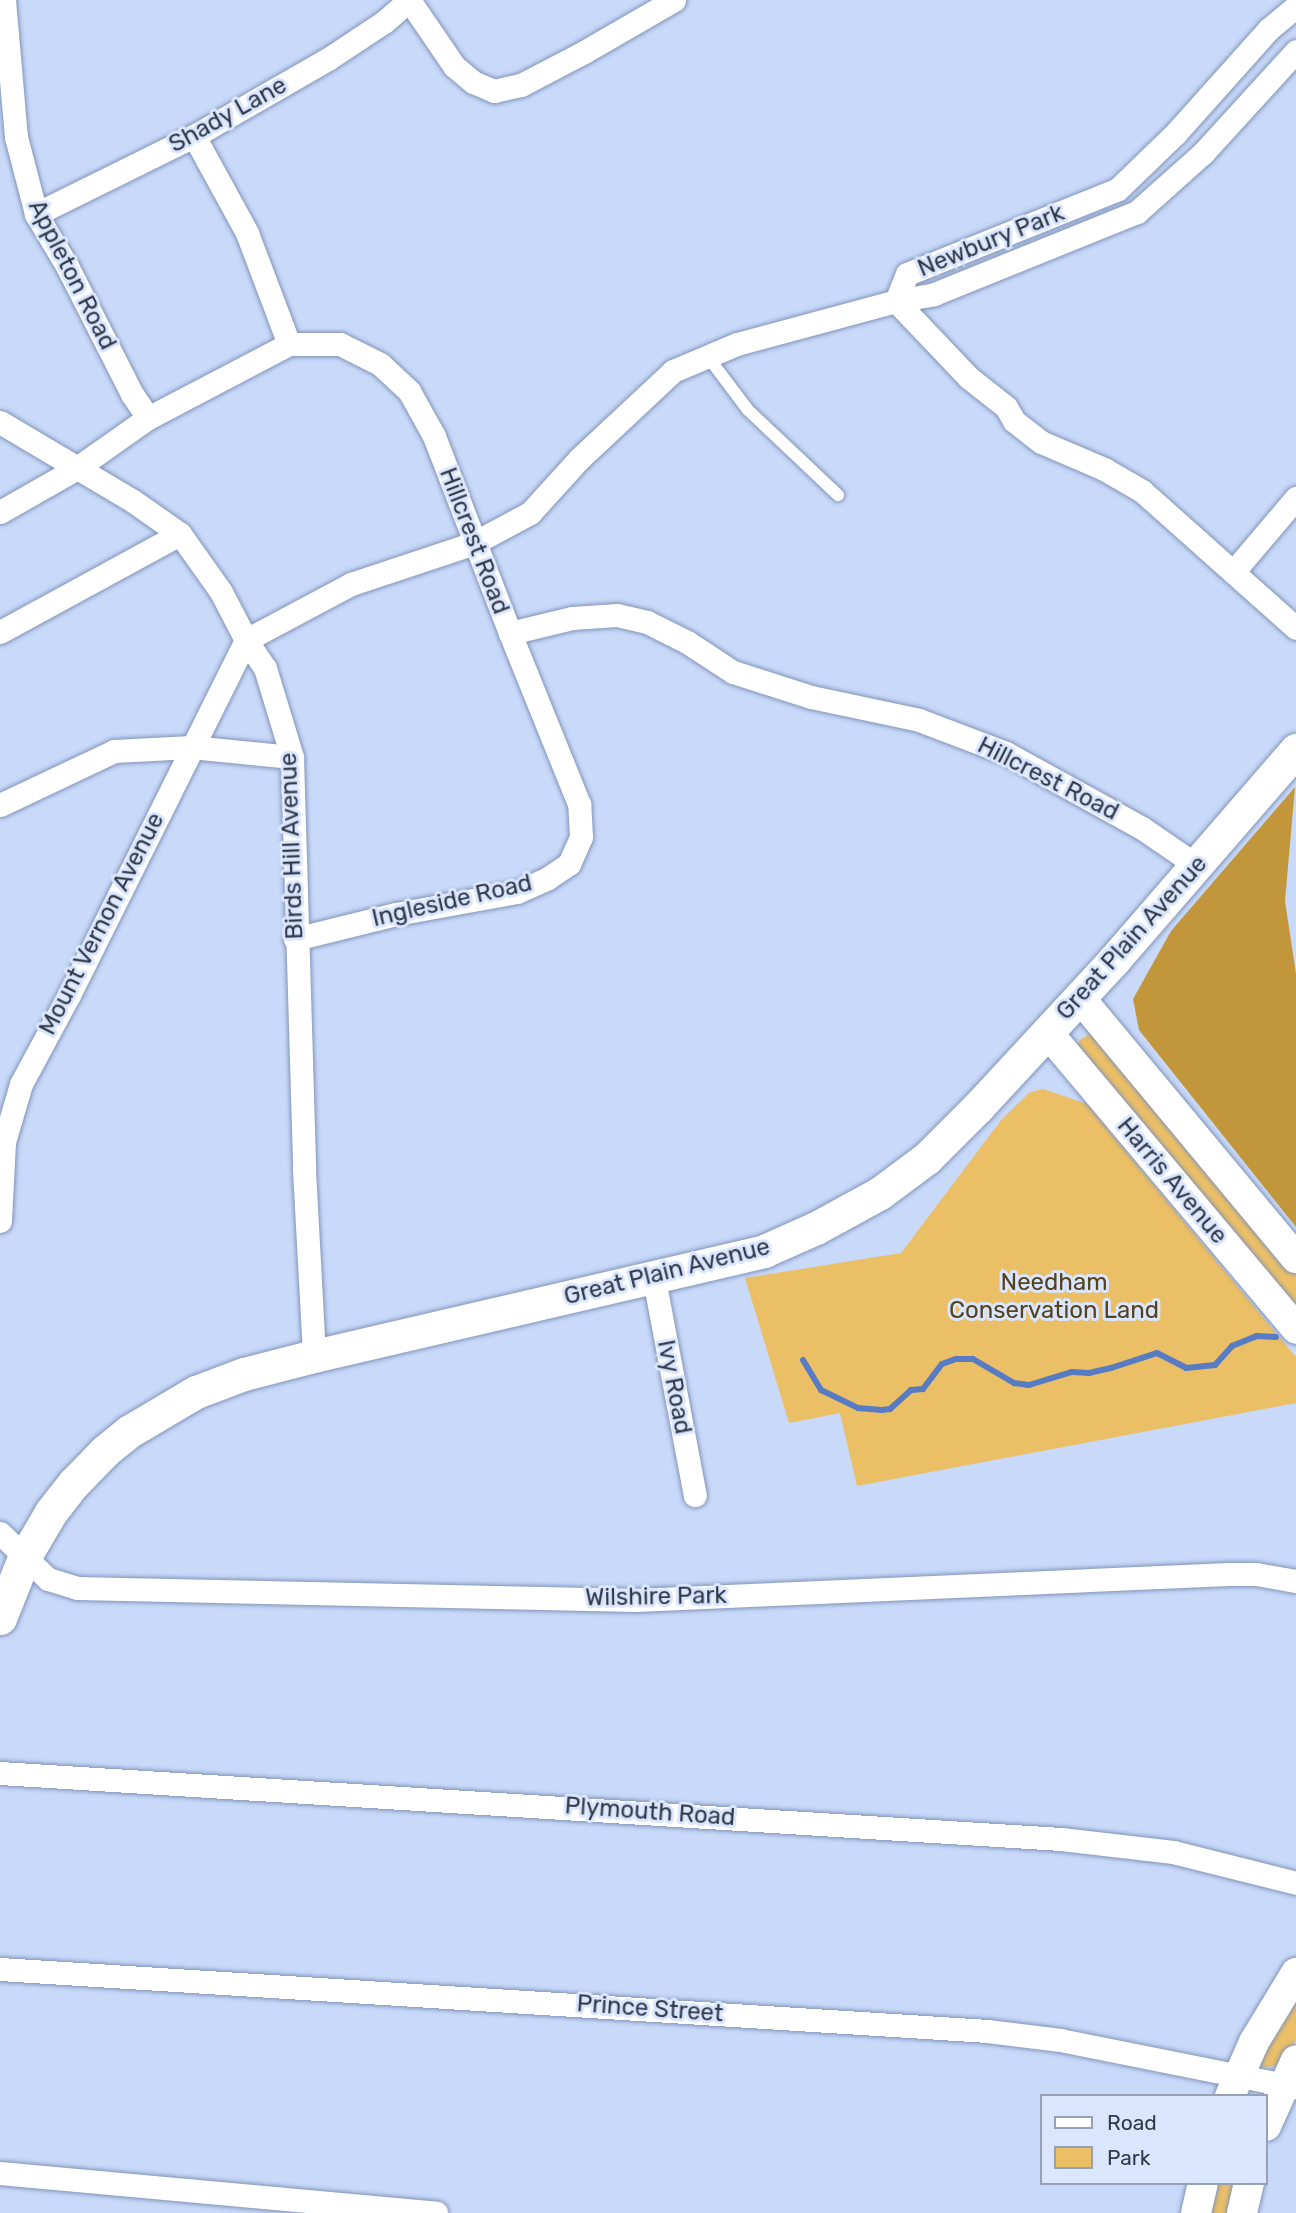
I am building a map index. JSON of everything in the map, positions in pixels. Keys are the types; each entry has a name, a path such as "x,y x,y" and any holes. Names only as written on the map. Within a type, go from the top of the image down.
{"main road":[{"name":"Great Plain Avenue","path":"0,1618 24,1558 68,1490 105,1451 130,1431 176,1402 219,1382 314,1356 505,1310 654,1279 772,1249 880,1193 927,1158 1080,998 1296,750"}],"street":[{"name":"Appleton Road","path":"4,0 16,137 36,214 148,418"},
{"name":"Shady Lane","path":"36,214 194,136 328,59 384,22 409,0"},
{"path":"409,0 454,66 474,82 494,91 532,79 674,0"},
{"name":"Newbury Park","path":"896,300 907,274 1118,190 1175,134 1269,29 1296,6"},
{"name":"Newbury Park","path":"896,300 934,294 1137,212 1203,153 1296,51"},
{"path":"194,136 247,233 289,344"},
{"path":"246,640 351,584 474,543 530,513 579,459 673,371 737,344 896,300 926,328 968,377 1006,407 1014,421 1041,442 1104,469 1142,491 1296,628"},
{"name":"Hillcrest Road","path":"0,512 77,468 148,418 289,344 340,344 380,364 410,391 435,436 510,632 572,618 617,615 647,622 687,642 733,672 811,696 919,720 1006,752 1142,828 1196,865"},
{"name":"Birds Hill Avenue","path":"0,422 134,501 180,534 221,592 246,640 265,668 292,757 295,939 314,1356"},
{"path":"1234,572 1296,498"},
{"path":"0,632 180,534"},
{"name":"Ingleside Road","path":"295,939 396,914 517,892 548,878 569,864 581,837 579,804 510,632"},
{"name":"Mount Vernon Avenue","path":"0,1221 10,1085 70,993 246,640"},
{"path":"0,805 114,751 191,747 292,757"},
{"name":"Harris Avenue","path":"1080,998 1296,1258"},
{"name":"Harris Avenue","path":"1048,1032 1296,1329"},
{"name":"Ivy Road","path":"654,1279 695,1495"},
{"path":"0,1533 24,1558"},
{"name":"Wilshire Park","path":"24,1558 48,1580 77,1588 636,1600 1228,1574 1256,1574 1296,1581"},
{"name":"Plymouth Road","path":"0,1773 1061,1839 1173,1852 1296,1883"},
{"name":"Prince Street","path":"0,1969 962,2029 1060,2040 1234,2086 1292,2077"},
{"path":"1234,2086 1264,2024 1296,1973"},
{"path":"1268,2122 1292,2077"},
{"path":"0,2173 436,2213"},
{"path":"1196,2213 1203,2185"},
{"path":"1242,2213 1249,2185"}],"lane":[{"path":"708,358 748,410 838,495"}],"green space":[{"path":"1091,1033 1296,1272 1296,1314 1077,1047 1080,1040"},
{"name":"Needham Conservation Land","path":"1043,1089 1087,1104 1296,1357 1296,1403 857,1486 840,1413 789,1423 745,1278 901,1253 1002,1119 1030,1092"},
{"path":"1296,1991 1296,2040 1278,2066 1262,2067 1259,2057"},
{"path":"1213,2185 1239,2185 1232,2213 1206,2213"}],"shaded area":[{"path":"1295,787 1285,901 1296,974 1296,1227 1139,1030 1133,999 1171,931"}],"waterway":[{"path":"803,1360 821,1390 858,1408 882,1410 890,1409 911,1390 923,1389 942,1364 956,1359 973,1359 1014,1383 1029,1385 1072,1372 1089,1373 1111,1368 1157,1353 1186,1368 1215,1365 1232,1346 1257,1336 1276,1337"}]}
